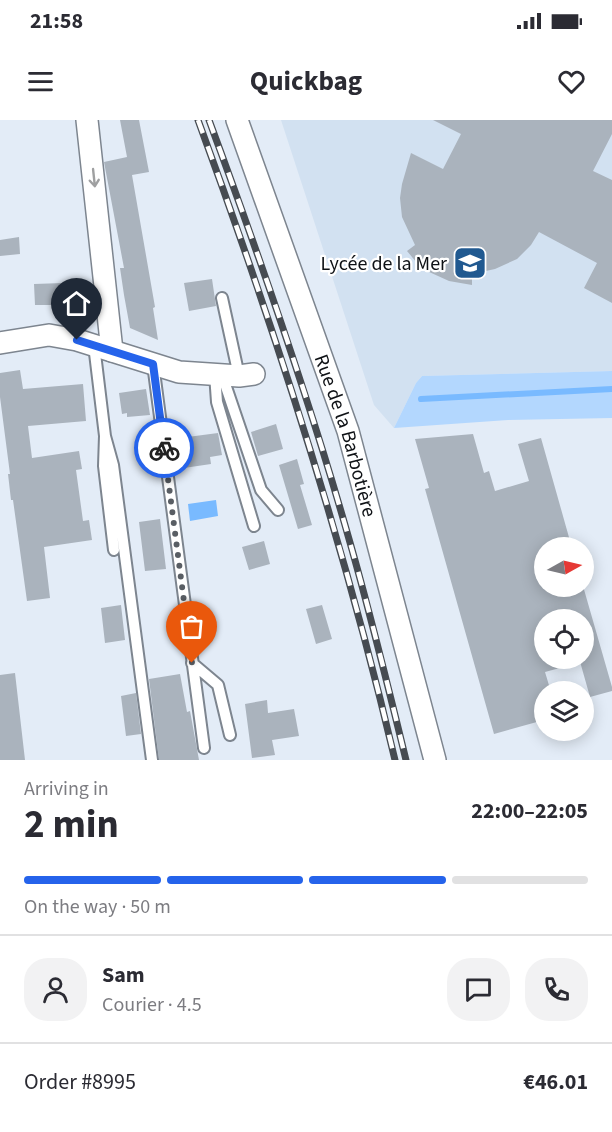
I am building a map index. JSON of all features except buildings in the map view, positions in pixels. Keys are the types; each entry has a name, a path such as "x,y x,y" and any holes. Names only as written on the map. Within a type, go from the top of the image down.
{"street":[{"path":"87,120 103,348"},
{"name":"Rue de la Barbotière","path":"237,120 348,431 435,760"},
{"path":"0,343 49,335 103,348 179,372 232,375"}],"lane":[{"path":"222,298 232,375 261,490 279,510"},
{"path":"103,348 104,466 114,550"},
{"path":"153,364 204,748"},
{"path":"232,375 217,402 254,526"},
{"path":"105,436 113,465 152,760"},
{"path":"192,663 218,685 230,735"}],"shaded area":[{"name":"Lycée de la Mer","path":"281,120 612,120 612,371 422,376 416,383 394,428 374,405"},
{"path":"612,371 612,418 508,420 394,428 416,383 422,376"}],"water":[{"path":"216,500 218,516 190,521 188,504"}],"waterway":[{"path":"421,399 612,389"}],"railway":[{"path":"198,120 281,357 331,517 395,760"},
{"path":"209,120 301,381 334,486 406,760"}],"way so far":[{"path":"164,448 192,663"}],"place":[{"name":"Lycée de la Mer","path":"470,263"}],"route":[{"path":"77,340 153,364 164,448"}]}
